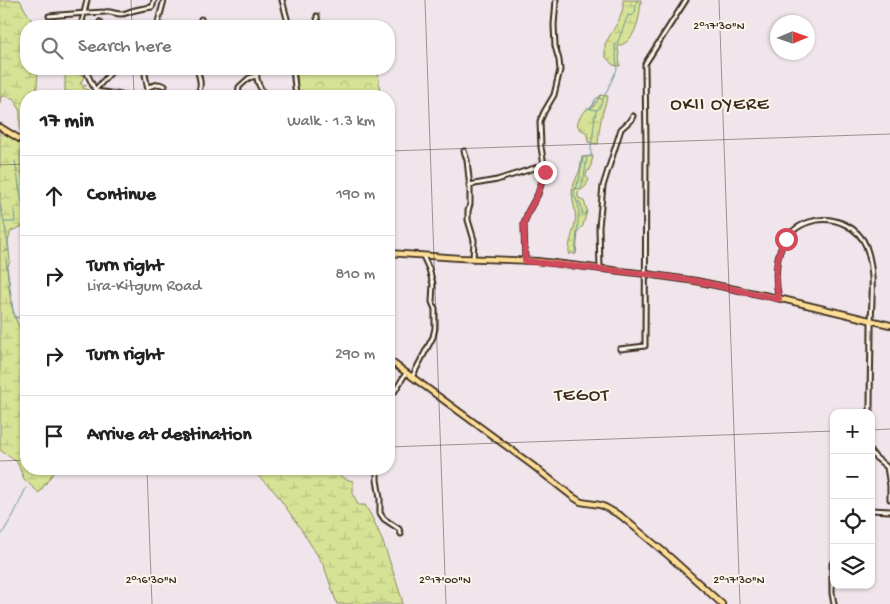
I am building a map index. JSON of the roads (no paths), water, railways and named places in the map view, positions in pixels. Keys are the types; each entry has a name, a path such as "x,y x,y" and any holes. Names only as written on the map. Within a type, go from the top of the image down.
{"main road":[{"path":"0,127 20,139"},
{"path":"395,254 525,261 696,281 890,325"},
{"path":"395,365 573,497 581,502 605,507 621,516 722,604"}],"street":[{"path":"83,20 87,0"},
{"path":"49,16 85,12 124,14 132,10 153,6 154,0"},
{"path":"159,20 164,0"},
{"path":"282,0 287,20"},
{"path":"525,261 524,224 538,194 544,174 540,123 544,112 554,96 560,70 554,25 556,0"},
{"path":"620,349 645,346 646,144 644,68 686,0"},
{"path":"88,75 95,90 109,75"},
{"path":"146,75 148,88 159,84 165,86"},
{"path":"198,75 200,90"},
{"path":"294,75 295,90"},
{"path":"239,90 239,87 249,78 256,76 262,90"},
{"path":"600,269 600,227 603,186 621,128 633,116"},
{"path":"464,151 467,160 469,185 470,204 468,220 474,240 473,259"},
{"path":"469,185 502,178 544,165"},
{"path":"779,299 776,281 781,248 786,239 798,227 807,222 826,219 838,222 860,234 866,246 872,272 870,409"},
{"path":"412,378 433,337 435,328 435,309 432,302 433,284 423,256"},
{"path":"395,391 406,373"},
{"path":"873,454 887,467 890,499"},
{"path":"377,475 380,513 401,534"},
{"path":"875,510 890,511"},
{"path":"832,589 834,604"}],"waterway":[{"path":"575,189 581,188 587,157 592,155 591,147 596,110 598,110 617,69 615,44 617,44 628,15 632,16 635,13 637,0"},
{"path":"591,109 596,98 602,99"},
{"path":"587,108 596,110"},
{"path":"575,254 579,211 574,191 579,180 583,158 585,157"},
{"path":"15,161 20,191"},
{"path":"578,202 580,202 583,214 587,214"},
{"path":"0,204 4,222"},
{"path":"14,209 15,222 4,222 9,250 5,251 14,318 20,317"},
{"path":"0,537 14,514 26,488"}],"district":[{"name":"OKII OYERE","path":"720,105"},
{"name":"TEGOT","path":"582,396"}]}
